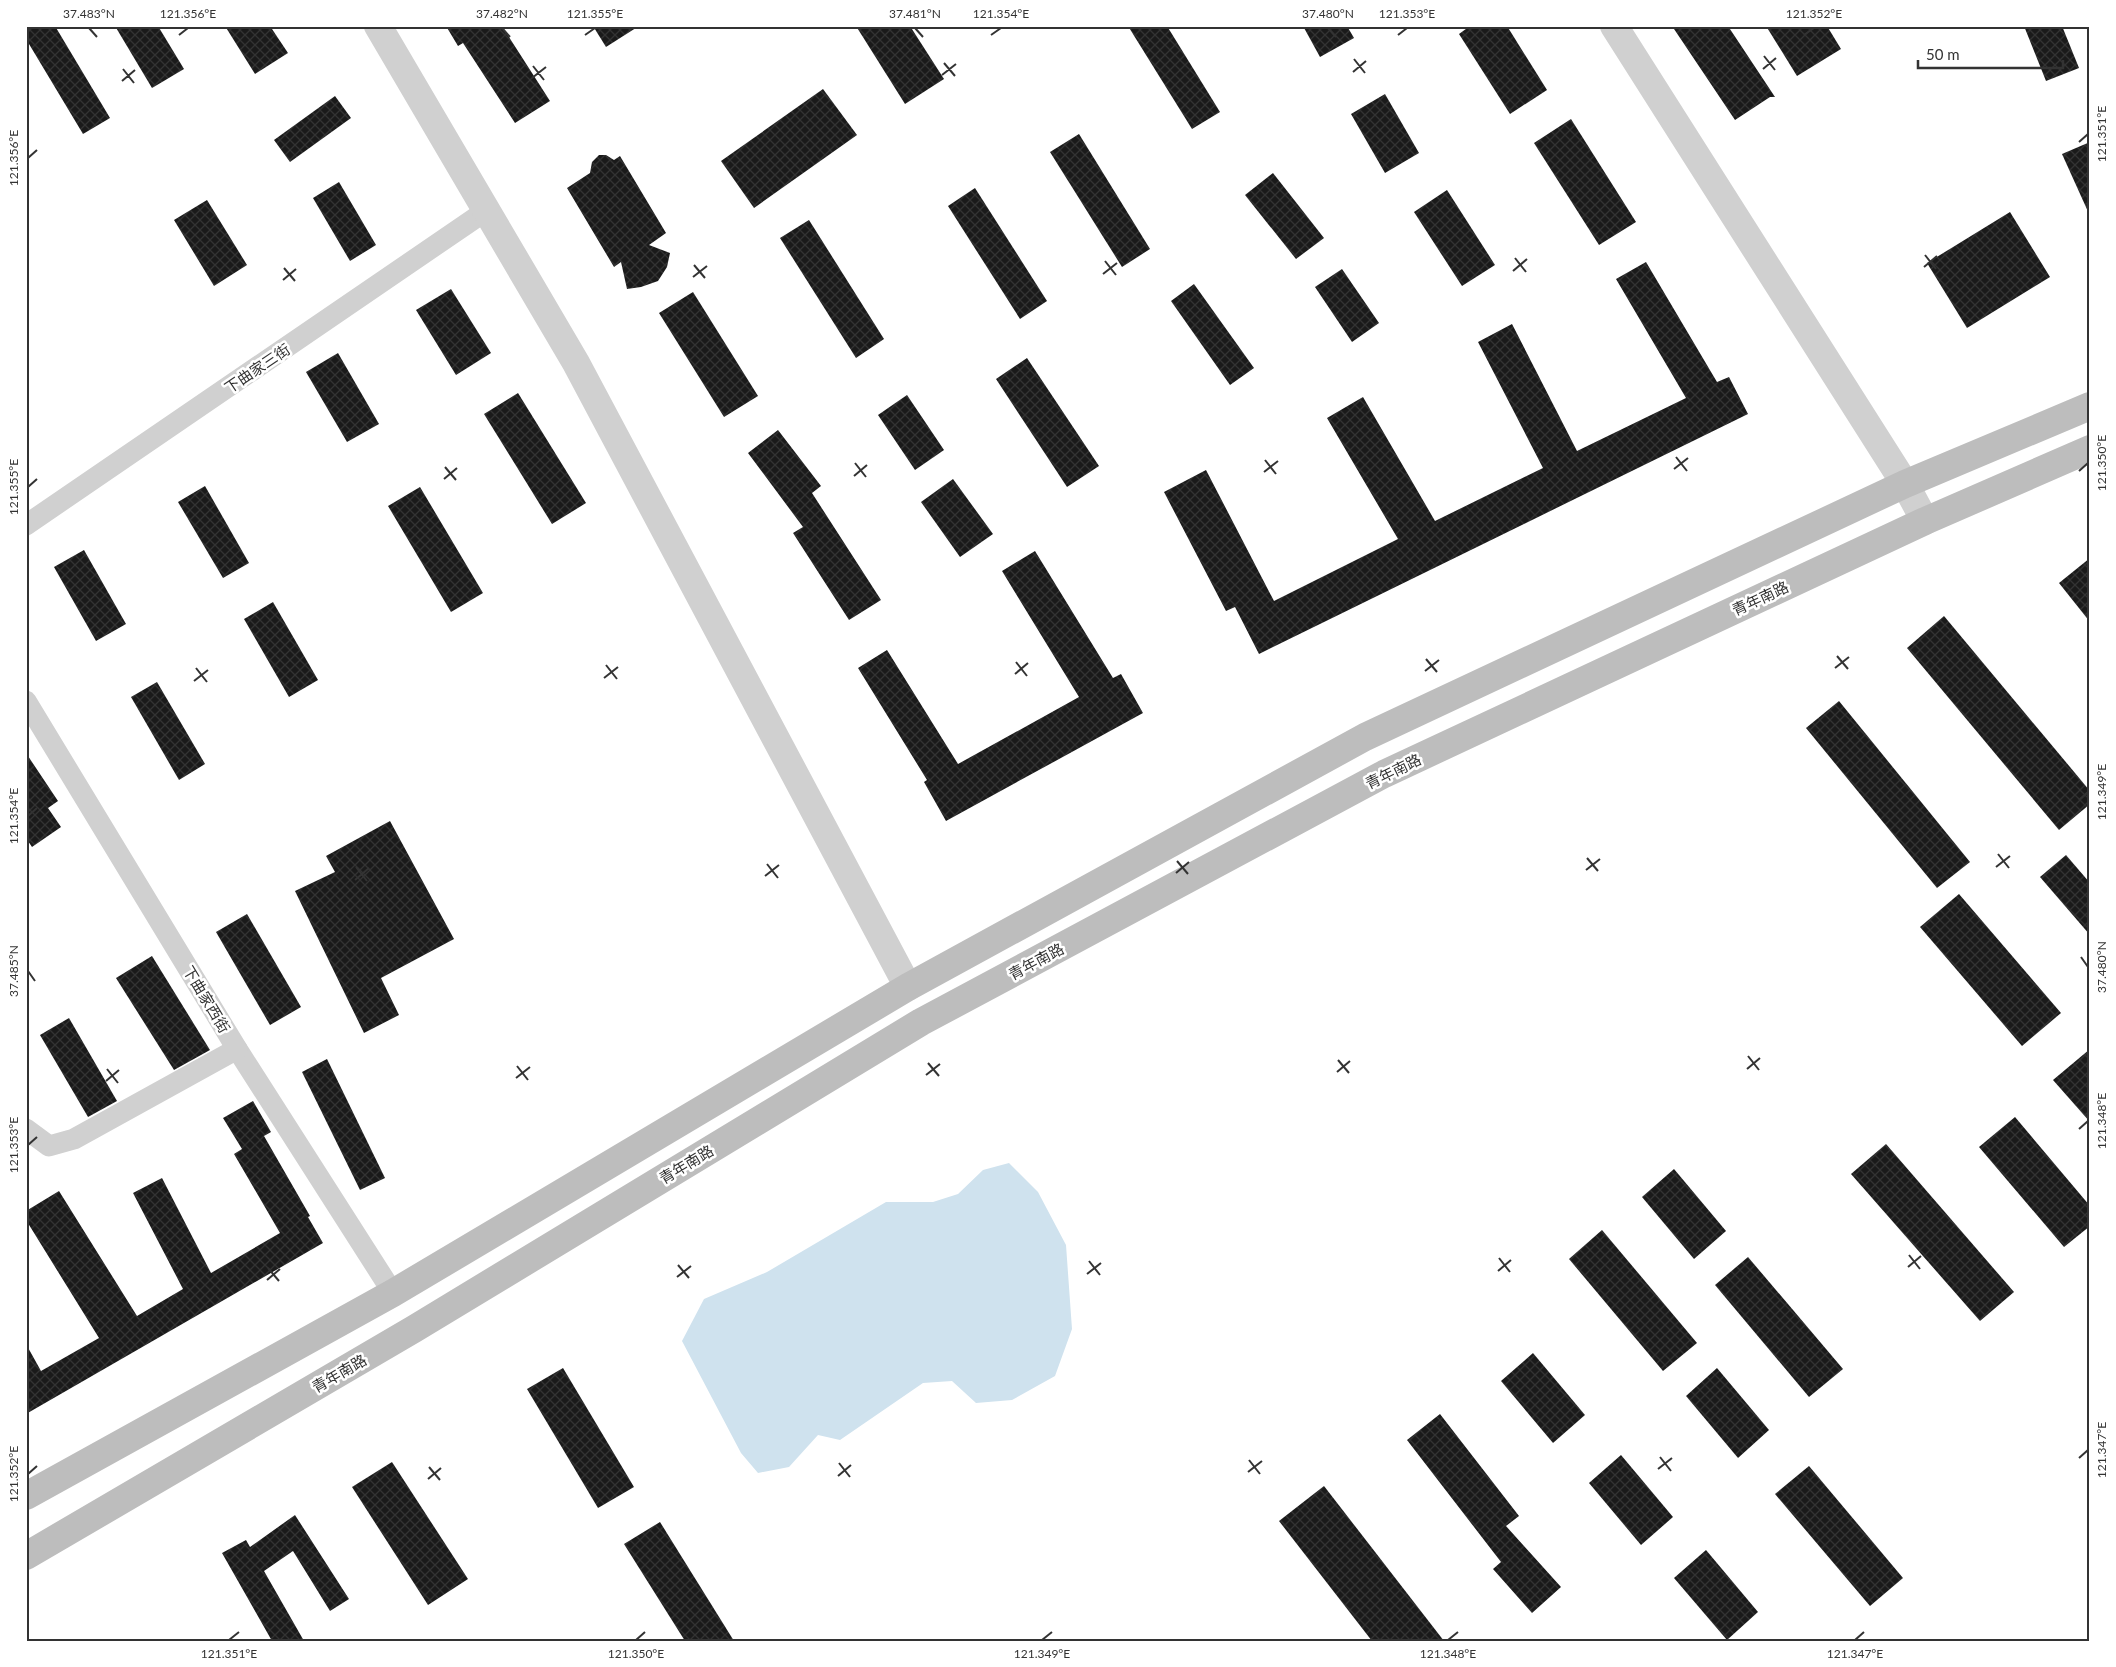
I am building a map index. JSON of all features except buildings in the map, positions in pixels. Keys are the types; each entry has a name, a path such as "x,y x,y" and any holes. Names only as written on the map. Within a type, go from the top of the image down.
{"main road":[{"path":"26,1496 393,1293 908,987 1365,737 1905,484 2090,406"},
{"name":"青年南路","path":"26,1556 414,1329 921,1022 1384,774 1926,521 2090,449"}],"street":[{"path":"378,26 576,363 908,987"},
{"path":"1614,26 1905,484 1926,521"},
{"name":"下曲家三街","path":"26,526 487,210"},
{"name":"下曲家西街","path":"26,701 237,1049 393,1293"},
{"path":"26,1129 49,1146 74,1139 237,1049"}],"water":[{"path":"1009,1163 1038,1192 1066,1245 1072,1329 1055,1376 1012,1400 976,1403 952,1381 923,1383 840,1440 818,1435 789,1467 758,1473 741,1453 682,1341 704,1299 767,1272 886,1202 933,1202 958,1194 983,1170"}]}
